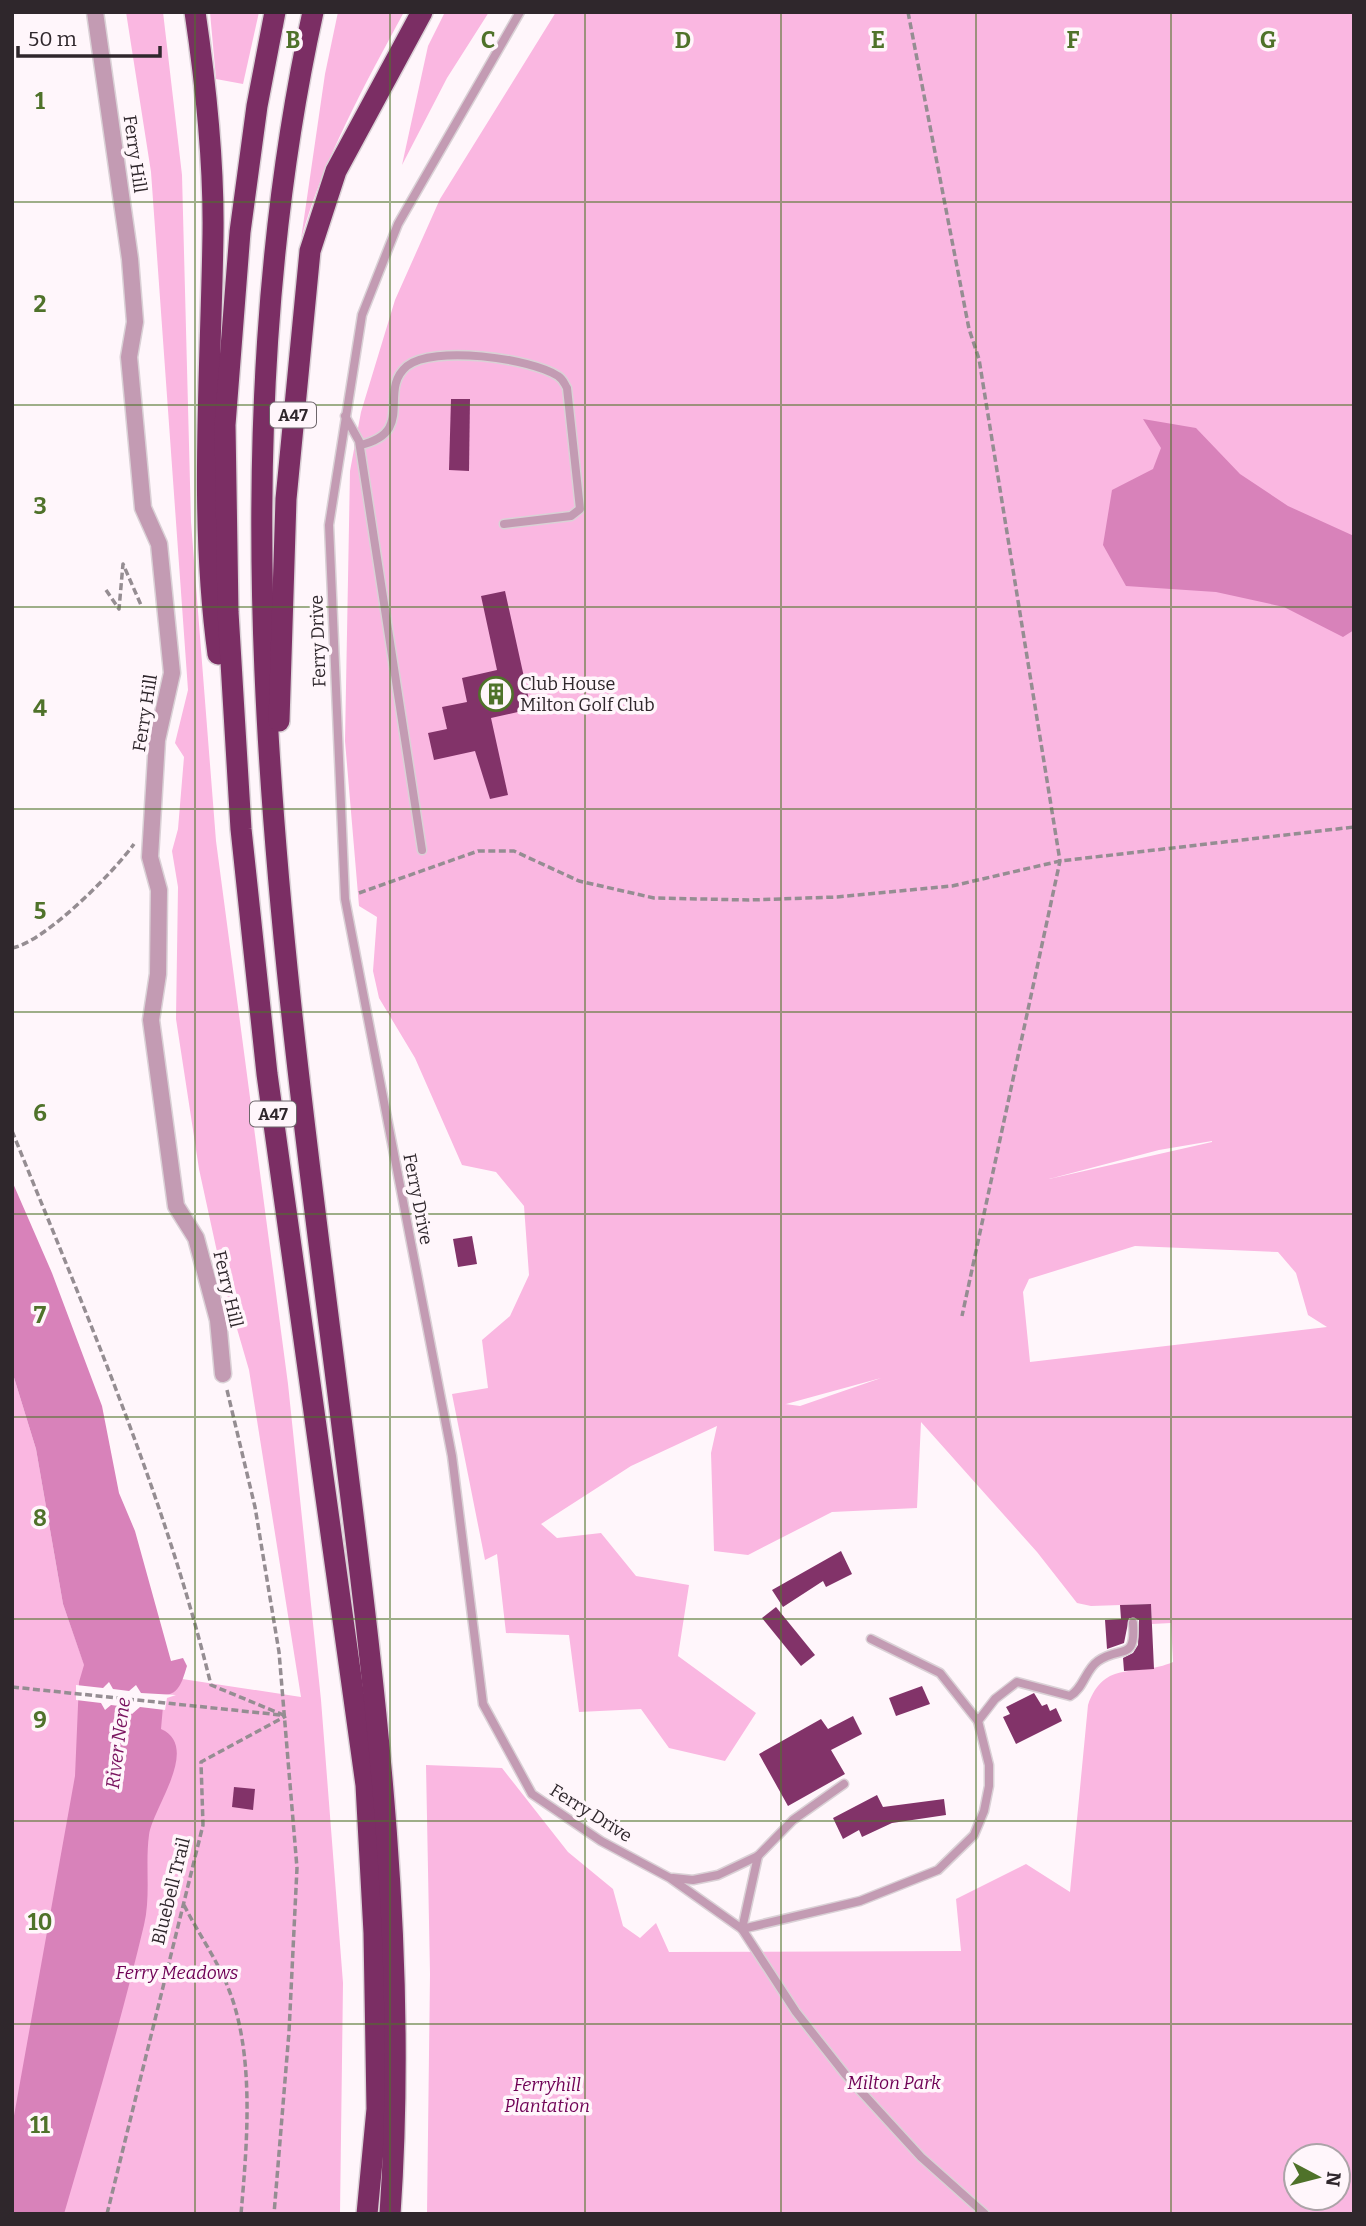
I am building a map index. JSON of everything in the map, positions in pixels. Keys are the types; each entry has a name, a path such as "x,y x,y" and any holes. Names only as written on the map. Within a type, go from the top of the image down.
{"highway":[{"name":"A47","path":"195,12 203,65 212,178 207,430 212,613 241,829 267,1074 366,1785 374,1933 377,2109 368,2214"},
{"name":"A47","path":"241,829 228,612 225,425 240,232 257,106 275,12"},
{"name":"A47","path":"313,12 303,59 278,226 266,377 262,646 275,844 292,1021 375,1687 391,1872 397,2077 390,2214"},
{"name":"A47","path":"275,844 286,499 310,251 336,170 422,12"}],"street":[{"name":"Ferry Hill","path":"95,12 130,259 135,322 128,357 143,508 159,544 172,673 157,740 151,847 159,890 158,974 151,1020 176,1206 195,1238 202,1261 218,1320 223,1374"}],"lane":[{"name":"Ferry Drive","path":"520,12 398,224 362,314 329,525 345,899 452,1456 483,1704 532,1794 601,1841 670,1878 742,1929 796,2012 853,2083 922,2157 985,2214"},
{"path":"360,445 378,441 386,434 392,422 398,381 404,368 415,361 451,354 518,363 556,374 567,388 580,509 570,516 504,524"},
{"path":"345,416 360,445 422,850"},
{"path":"978,1721 995,1699 1017,1682 1070,1696 1078,1691 1097,1662 1128,1651 1134,1642 1133,1623"},
{"path":"758,1856 742,1929 860,1901 938,1870 974,1836 984,1811 989,1765 978,1721 940,1672 871,1639"},
{"path":"670,1878 693,1880 718,1875 758,1856 793,1820 844,1784"}],"path":[{"path":"908,12 969,328 979,359 1060,861 961,1316"},
{"path":"106,590 119,609 123,564 141,605"},
{"path":"345,899 478,851 514,851 579,881 654,898 749,900 837,897 952,886 1060,861 1354,827"},
{"path":"12,948 21,946 48,929 118,866"},
{"path":"12,1130 120,1395 190,1602 211,1685 286,1716"},
{"path":"223,1374 255,1507 286,1716 297,1868 289,2032 274,2214"},
{"path":"12,1687 286,1716"},
{"name":"Bluebell Trail","path":"107,2214 203,1825 201,1762 286,1716"},
{"path":"183,1903 230,1991 247,2067 247,2145 241,2214"}],"green space":[{"name":"Ferry Meadows","path":"126,12 163,12 182,175 191,522 216,841 288,1384 321,1700 343,1983 340,2214 12,2214 12,1371 36,1449 63,1604 84,1664 301,1697 249,1370 224,1284 199,1169 176,1019 178,887 172,851 178,829 184,757 175,743 188,690 151,172"},
{"path":"210,12 259,12 243,84 216,79"},
{"path":"338,12 404,12 333,151 301,239 325,74"},
{"path":"445,12 489,12 447,78 402,165 428,46"},
{"path":"556,12 1354,12 1354,2214 427,2214 430,1974 426,1765 502,1768 568,1852 613,1889 623,1926 640,1938 656,1923 669,1952 961,1951 956,1899 1026,1864 1070,1892 1088,1705 1095,1690 1113,1675 1173,1662 1171,1623 1152,1624 1151,1604 1091,1606 1077,1603 1037,1552 921,1422 917,1508 832,1512 748,1555 714,1551 711,1453 717,1426 631,1466 541,1524 557,1538 601,1533 636,1576 689,1585 678,1656 756,1713 725,1761 669,1748 641,1709 579,1712 569,1635 506,1633 497,1554 485,1560 452,1394 488,1388 482,1340 510,1316 529,1275 524,1206 496,1172 462,1165 415,1058 379,998 373,971 377,917 359,906 345,741 350,471 361,412 395,300 440,199","holes":["1212,1142 1049,1179 1159,1150","1135,1246 1278,1252 1296,1273 1308,1315 1327,1327 1030,1362 1023,1292 1029,1279","881,1378 800,1406 785,1404"]}],"water":[{"path":"1143,419 1196,428 1240,474 1288,506 1354,536 1354,630 1343,637 1284,607 1216,592 1126,586 1103,545 1112,490 1153,469 1161,448"},
{"name":"River Nene","path":"12,1181 52,1273 102,1406 119,1493 135,1531 171,1661 183,1658 187,1666 177,1689 164,1695 161,1729 172,1738 177,1749 176,1763 149,1835 144,1925 64,2214 12,2214 12,2127 75,1776 79,1682 84,1665 63,1604 36,1449 12,1371"}],"pier":[{"path":"109,1682 113,1689 129,1691 136,1685 141,1693 176,1695 167,1698 165,1710 140,1707 132,1714 127,1707 111,1705 105,1710 101,1703 76,1700 76,1685 103,1688"}],"building":[{"path":"451,399 470,399 469,471 449,470"},
{"name":"Club House Milton Golf Club","path":"505,591 531,709 491,718 508,795 490,799 475,751 434,760 428,733 447,729 442,707 467,702 462,678 497,670 481,596"},
{"path":"472,1236 477,1264 458,1267 453,1239"},
{"path":"841,1551 852,1574 826,1587 823,1581 783,1607 772,1590"},
{"path":"1151,1604 1154,1669 1124,1671 1123,1658 1133,1653 1138,1645 1139,1620 1129,1618 1124,1643 1107,1649 1105,1620 1121,1619 1120,1605"},
{"path":"776,1607 815,1655 801,1666 762,1618"},
{"path":"922,1686 930,1704 896,1716 889,1698"},
{"path":"1034,1693 1042,1706 1047,1704 1050,1711 1056,1708 1062,1721 1016,1744 1003,1717 1010,1714 1006,1707"},
{"path":"853,1716 862,1734 831,1750 845,1774 788,1806 759,1754 821,1719 828,1729"},
{"path":"234,1787 255,1789 253,1810 232,1807"},
{"path":"877,1795 883,1807 944,1799 946,1815 892,1823 862,1837 859,1830 843,1839 833,1818"}],"place":[{"name":"Club House Milton Golf Club","path":"496,694"}],"park label":[{"name":"Milton Park","path":"894,2083"},
{"name":"Ferryhill Plantation","path":"547,2095"}]}
